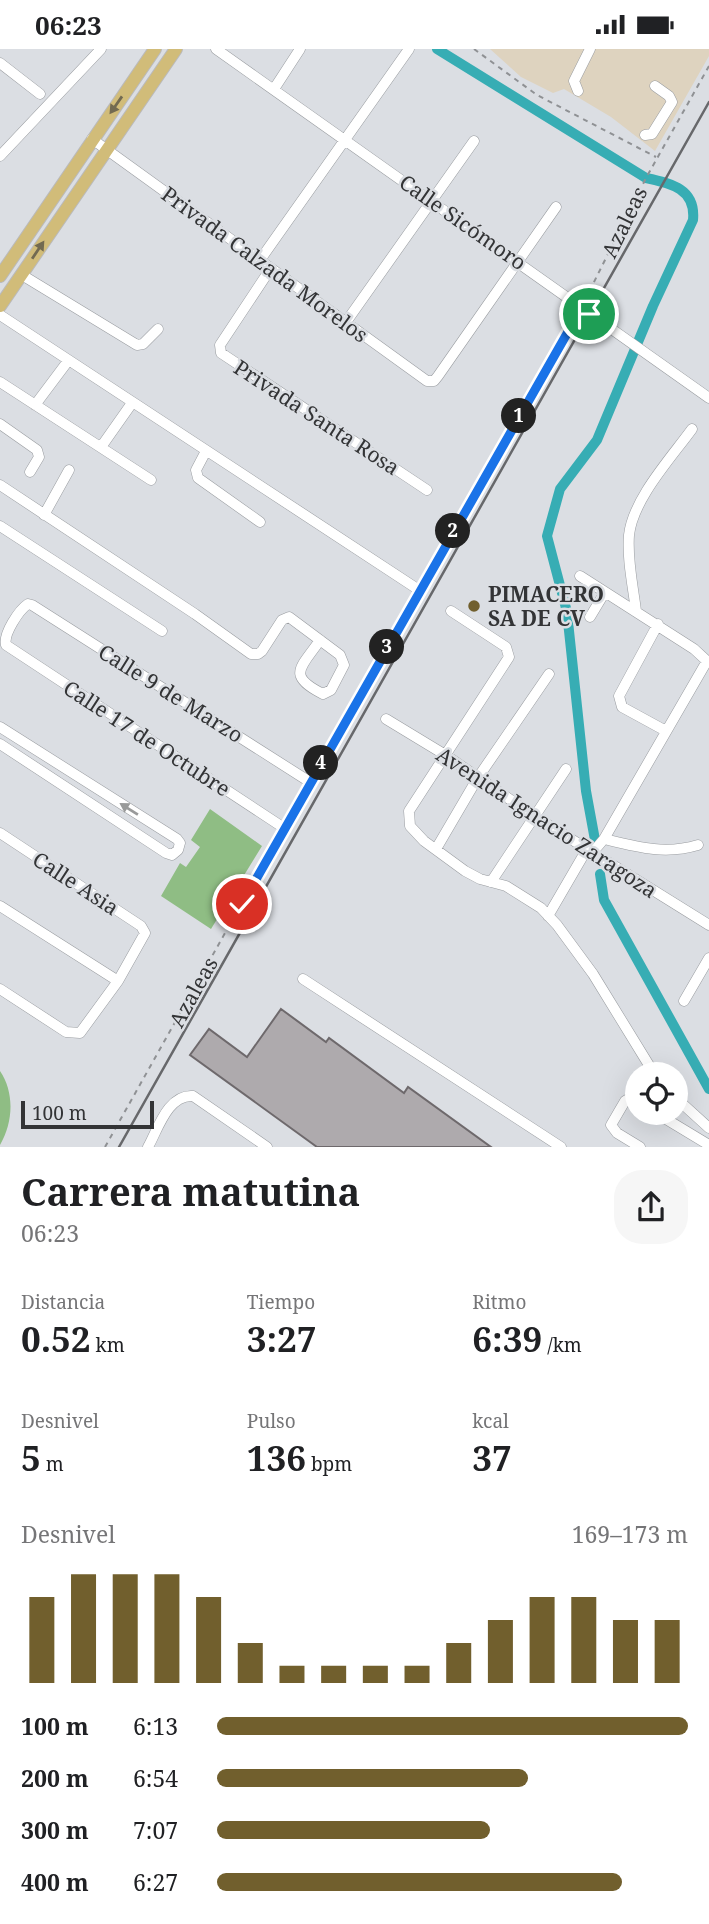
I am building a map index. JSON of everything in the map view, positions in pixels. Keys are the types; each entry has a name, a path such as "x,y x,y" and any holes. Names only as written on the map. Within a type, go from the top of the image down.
{"main road":[{"path":"0,276 155,49"},
{"path":"0,306 176,49"}],"street":[{"path":"0,156 101,49"},
{"name":"Calle Sicómoro","path":"216,49 709,398"},
{"path":"274,89 300,49"},
{"path":"260,260 408,49"},
{"path":"578,91 574,81 590,49"},
{"path":"0,63 40,94"},
{"path":"645,135 652,134 671,100 655,86"},
{"name":"Privada Calzada Morelos","path":"92,139 427,381 434,381 438,376 518,261"},
{"path":"346,322 474,141"},
{"path":"518,261 556,208"},
{"name":"Privada Santa Rosa","path":"271,268 220,345 221,353 427,490"},
{"path":"22,275 137,345 143,344 158,330"},
{"path":"284,828 581,309"},
{"path":"0,315 419,590"},
{"path":"35,405 68,361"},
{"path":"0,382 152,480"},
{"path":"101,447 132,403"},
{"path":"0,424 37,450 39,457 30,472"},
{"path":"636,611 629,546 633,520 647,492 692,429"},
{"path":"206,451 196,470 198,478 260,522"},
{"path":"44,515 69,470"},
{"path":"0,485 251,654 262,651 282,619 287,617 320,640 340,655 344,665 331,690 326,694 312,689 302,682 299,676 300,670 320,640"},
{"path":"0,526 162,631"},
{"path":"548,915 589,851 604,839 707,661 702,654 658,624 580,576"},
{"path":"590,617 605,592"},
{"name":"Calle 9 de Marzo","path":"10,647 4,641 5,638 23,607 32,605 310,782"},
{"path":"450,611 506,647 509,652 508,662 410,811 408,820 414,832 465,871 506,885 548,915 593,974 647,1062"},
{"path":"658,624 619,696 622,707 666,731"},
{"name":"Calle 17 de Octubre","path":"10,647 284,828"},
{"path":"436,849 477,779 549,674"},
{"name":"Avenida Ignacio Zaragoza","path":"386,719 447,756 534,816 709,925"},
{"path":"0,727 177,839 180,843 178,850 172,855 166,853 0,744"},
{"path":"39,770 46,757"},
{"path":"491,882 566,768"},
{"name":"Calle Asia","path":"0,833 145,930 144,937 118,981"},
{"path":"604,839 648,850 669,851 698,845"},
{"path":"0,906 118,981 80,1033 73,1034 0,989"},
{"path":"684,1001 709,958"},
{"path":"303,979 561,1147"},
{"path":"148,1147 173,1103 189,1095 267,1147"},
{"path":"625,1101 611,1125 617,1133 640,1147"},
{"path":"688,1109 709,1128"},
{"path":"676,1125 709,1145"}],"path":[{"path":"474,49 537,95 657,157"},
{"name":"Azaleas","path":"581,309 657,157 709,66"},
{"name":"Azaleas","path":"106,1147 284,828"}],"shaded area":[{"path":"490,49 709,49 709,56 655,151 611,117 564,89 553,93 521,77"}],"green space":[{"path":"210,809 262,846 211,929 161,896 180,863 186,867 200,847 191,840"},
{"path":"0,1071 10,1098 10,1118 0,1145"}],"building":[{"path":"281,1009 326,1042 329,1038 404,1093 408,1087 491,1147 317,1147 190,1055 209,1029 247,1057"}],"waterway":[{"path":"437,49 646,178 680,189 686,194 693,209 693,220 653,306 597,440 560,489 547,536 567,612 586,791 595,840"},
{"path":"600,874 604,900 709,1089"}],"railway":[{"path":"119,1147 709,102"}],"place":[{"name":"PIMACERO SA DE CV","path":"474,606"}],"route":[{"path":"242,904 581,309 589,314"}]}
